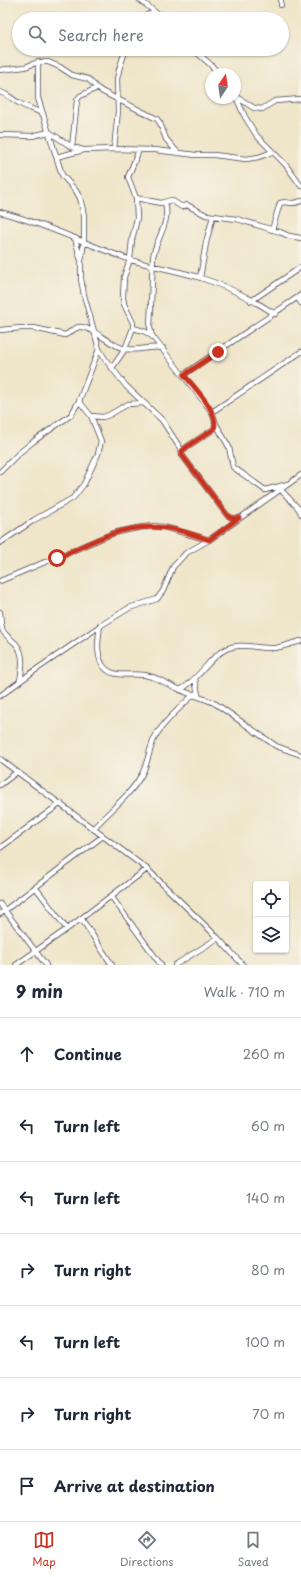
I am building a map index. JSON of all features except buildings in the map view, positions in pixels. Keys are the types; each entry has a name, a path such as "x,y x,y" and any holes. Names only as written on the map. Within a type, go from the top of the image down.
{"street":[{"path":"140,0 155,12"},
{"path":"114,149 118,110 118,72 124,56"},
{"path":"201,56 214,68"},
{"path":"0,70 25,67 38,62 48,62 72,75 88,79 97,88 117,100 157,119 166,139 178,153"},
{"path":"38,62 38,92 43,114 62,175 80,198 84,216 84,242 81,262 81,279 99,349 112,368 143,403 162,420 182,451 184,458 227,515 232,518 239,518"},
{"path":"72,147 77,100 80,96 97,88"},
{"path":"0,92 10,96 19,104 33,108 43,114"},
{"path":"241,100 254,108 262,109 275,101 301,99"},
{"path":"239,104 257,136 285,164 301,186"},
{"path":"0,135 32,136 49,132 72,147 84,150"},
{"path":"56,157 84,150 114,149 246,159 259,157 272,152"},
{"path":"112,368 125,349 133,328 133,323 124,304 123,297 124,277 130,259 132,240 137,218 136,198 128,177 139,150"},
{"path":"136,198 165,203 168,200 171,200 180,206 183,207 187,205 200,212 213,216 237,218 289,236 301,238"},
{"path":"272,230 280,203 284,202 294,204 301,201"},
{"path":"152,336 149,318 155,250 166,219 167,212 165,203"},
{"path":"0,212 26,218 130,259 217,284 275,314"},
{"path":"200,278 206,243 213,216"},
{"path":"75,238 81,262"},
{"path":"251,301 301,267"},
{"path":"184,375 275,314 299,296 301,303"},
{"path":"0,330 34,328 65,335 78,328 95,332 110,342 125,349 153,347 163,348"},
{"path":"133,328 144,331 152,336 212,412 216,424 229,447 233,467 265,490 289,483"},
{"path":"0,472 19,453 71,415 79,401 99,349"},
{"path":"212,412 301,352"},
{"path":"0,543 34,520 69,501 79,491 101,446 100,436 91,416 79,401"},
{"path":"91,416 103,417 128,404 143,403"},
{"path":"182,451 214,429 216,424"},
{"path":"0,696 100,626 129,608 157,599 164,591 172,567 178,559 209,540 301,475"},
{"path":"281,490 300,511"},
{"path":"0,582 114,533 137,528 152,526 164,527 209,540"},
{"path":"0,612 4,632 20,651 22,665 20,681"},
{"path":"100,626 99,652 101,663 106,669 118,674 136,674 160,679 180,690 216,704 276,746 301,755"},
{"path":"180,690 186,687 217,655 225,650 240,646 274,648 301,641"},
{"path":"195,679 196,695"},
{"path":"93,829 127,794 141,774 152,743 162,727 196,695"},
{"path":"0,759 61,803 147,869 218,938 243,965"},
{"path":"0,785 17,772"},
{"path":"0,848 61,803"},
{"path":"2,912 36,888 103,836"},
{"path":"16,965 147,869"},
{"path":"36,888 67,929"},
{"path":"111,896 161,965"},
{"path":"0,904 2,912 46,965"},
{"path":"81,918 112,965"},
{"path":"175,965 218,938"}],"route":[{"path":"57,558 114,533 152,526 164,527 209,540 239,518 228,517 182,455 182,451 214,429 216,424 212,412 184,375 218,352"}]}
